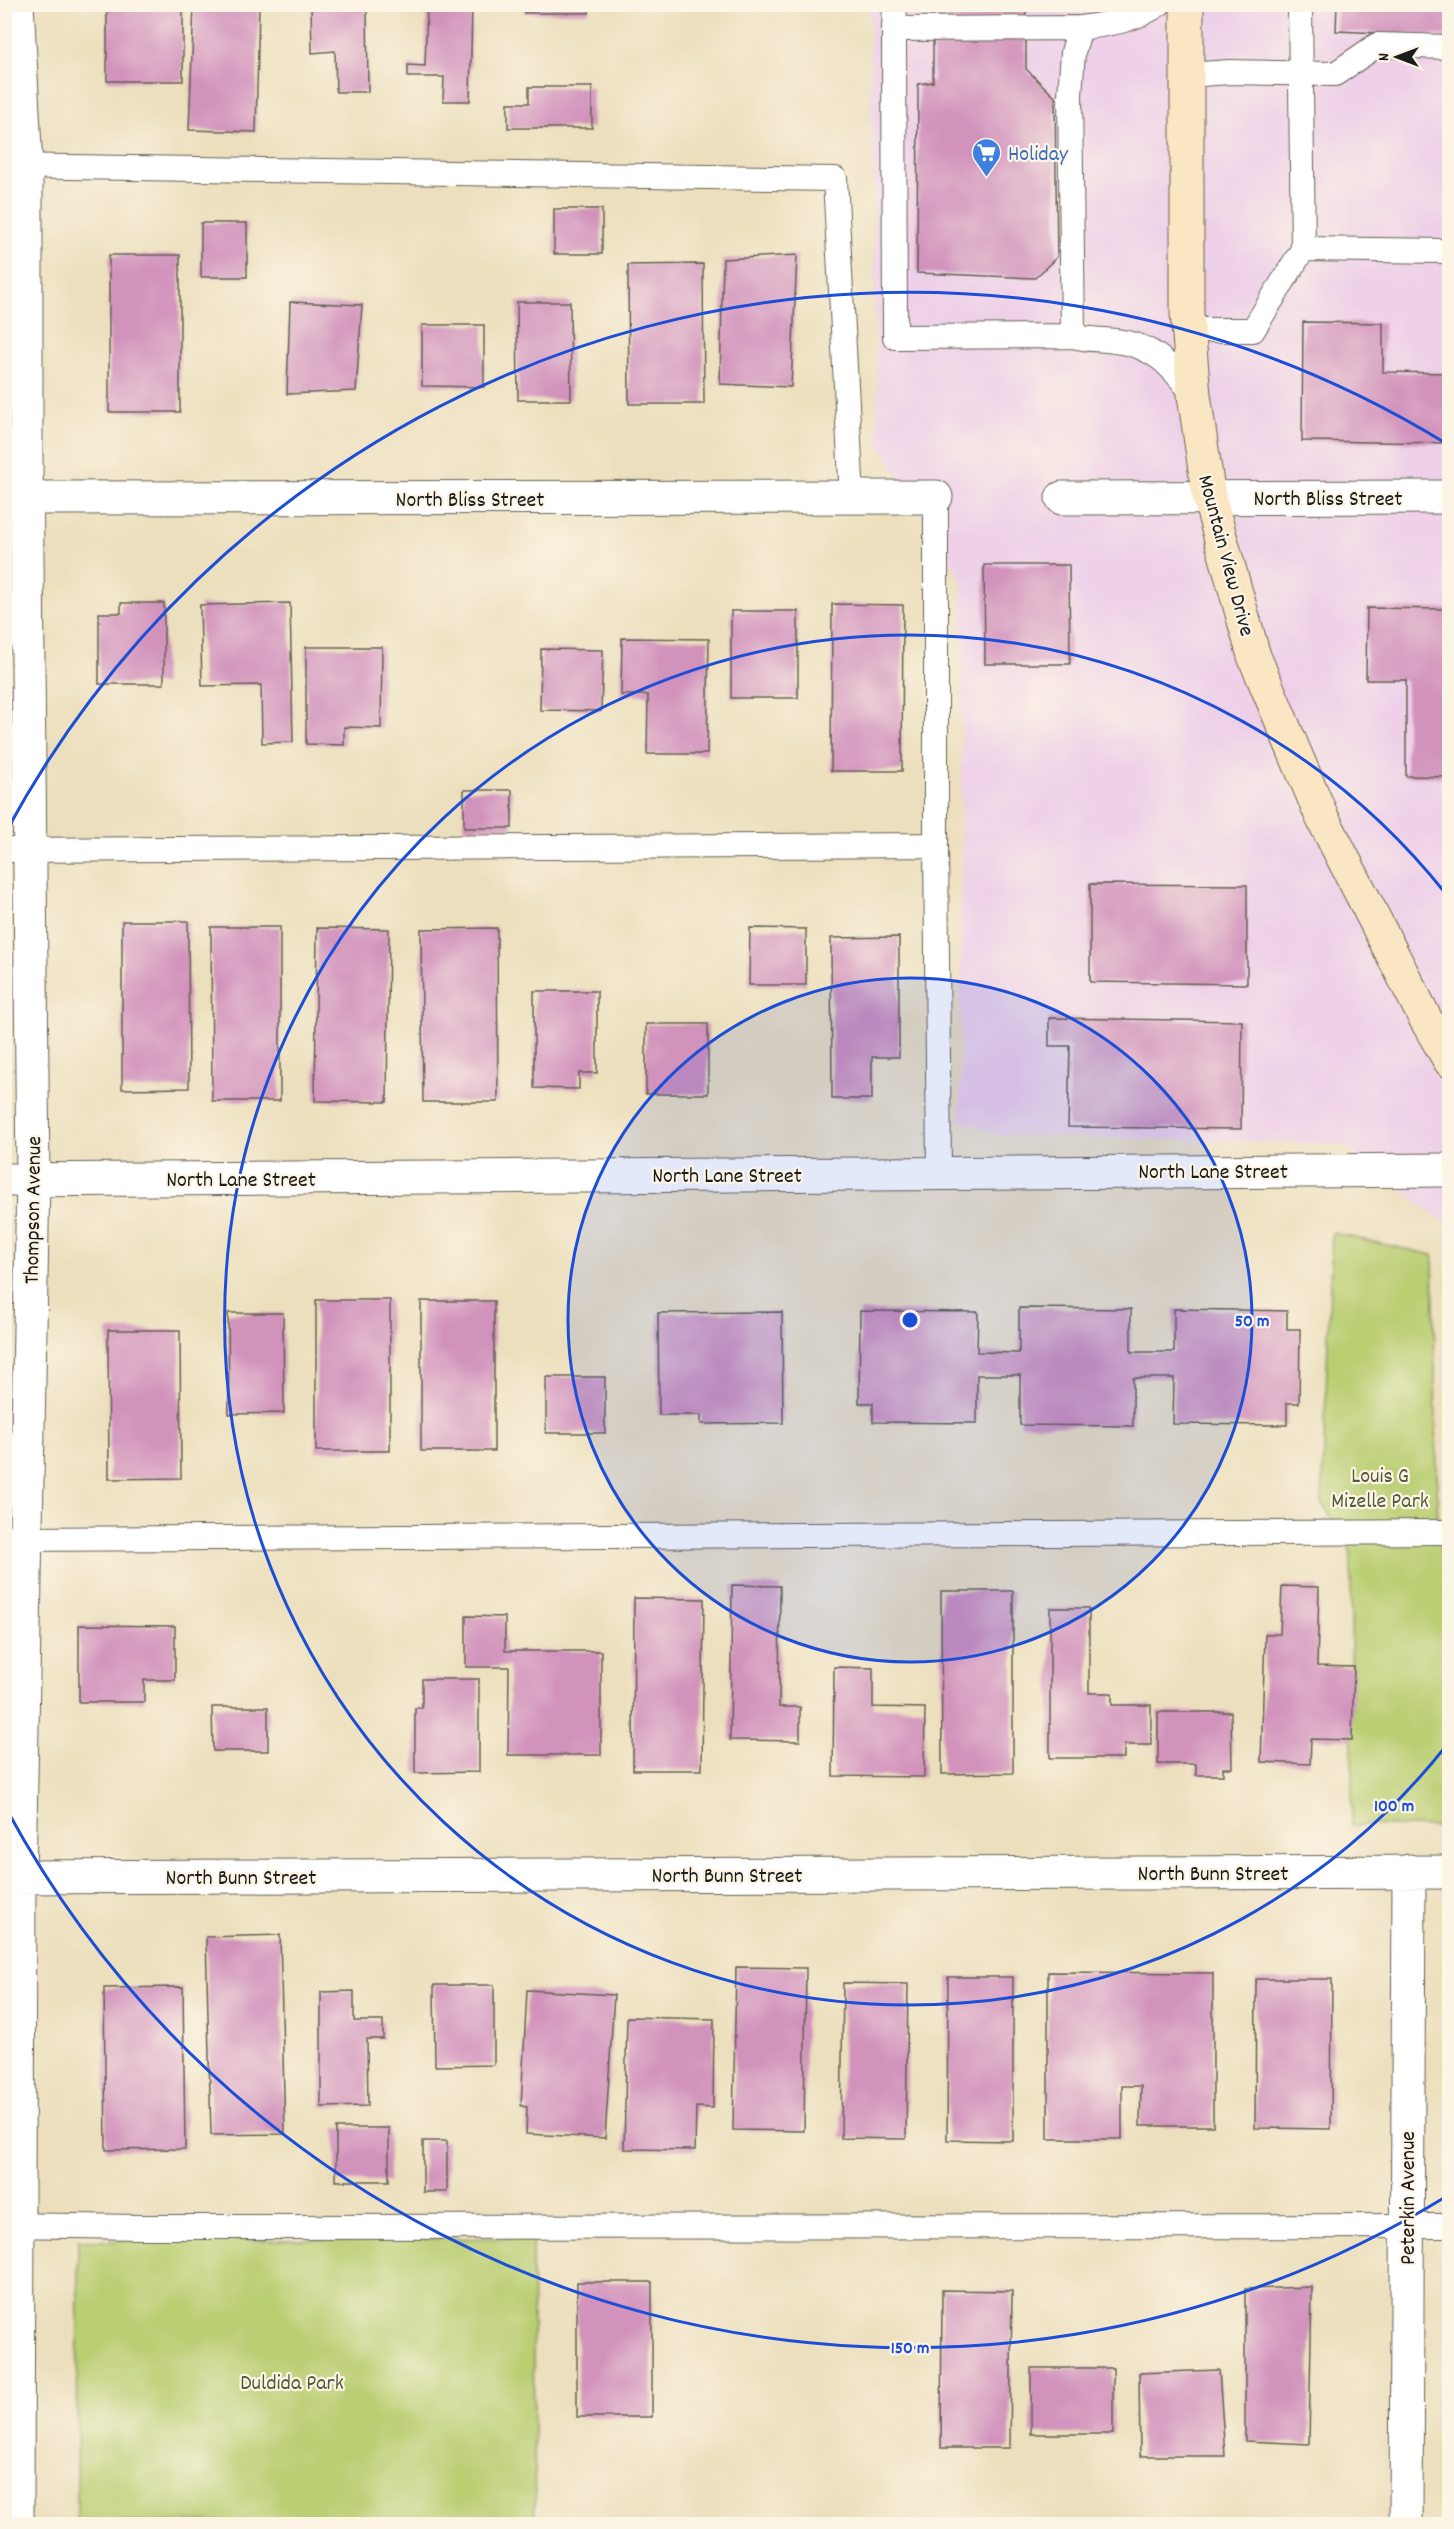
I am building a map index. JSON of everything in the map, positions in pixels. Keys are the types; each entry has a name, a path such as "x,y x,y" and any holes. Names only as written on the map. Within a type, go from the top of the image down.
{"street":[{"name":"Thompson Avenue","path":"17,4 15,498 19,1180 11,2225 17,2524"},
{"name":"Mountain View Drive","path":"1186,4 1189,330 1194,395 1209,497 1254,656 1322,817 1449,1061"},
{"name":"North Bliss Street","path":"15,498 936,497"},
{"name":"North Bliss Street","path":"1062,498 1449,497"},
{"name":"North Lane Street","path":"19,1180 1449,1170"},
{"name":"Peterkin Avenue","path":"1406,2524 1409,1871"},
{"name":"North Bunn Street","path":"12,1877 1449,1872"}],"lane":[{"path":"895,4 895,337 1073,336 1089,340 1115,341 1142,347 1170,364 1194,395"},
{"path":"894,29 1080,28 1117,23 1142,16 1159,4"},
{"path":"1189,330 1253,330 1303,249 1300,4"},
{"path":"1073,336 1070,95 1073,52 1080,28"},
{"path":"1186,75 1230,72 1335,74 1377,45 1449,47"},
{"path":"15,166 835,179 852,498"},
{"path":"1303,249 1448,251"},
{"path":"936,497 939,1173"},
{"path":"17,850 936,845"},
{"path":"15,1539 1449,1532"},
{"path":"11,2225 142,2227 1449,2226"}],"shaded area":[{"path":"869,5 1449,5 1449,1226 1341,1144 998,1135 960,1120 962,582 878,441"}],"green space":[{"name":"Louis G Mizelle Park","path":"1332,1233 1433,1255 1438,1532 1450,1626 1449,1827 1352,1825 1351,1552 1322,1502"},
{"name":"Duldida Park","path":"532,2238 535,2522 77,2522 78,2241"}],"building":[{"path":"107,4 183,4 183,81 107,81"},
{"path":"194,4 259,4 256,132 189,130"},
{"path":"311,4 367,4 368,92 336,92 335,51 312,53"},
{"path":"427,4 472,4 470,101 443,101 444,77 408,77 408,65 425,66"},
{"path":"524,4 589,4 589,13 524,13"},
{"name":"Holiday","path":"933,4 1026,4 1026,69 1055,97 1057,257 1035,278 917,273 918,84 933,82"},
{"path":"1337,4 1450,4 1450,36 1336,31"},
{"path":"529,87 592,87 592,128 508,128 508,103 529,103"},
{"path":"554,209 602,209 602,254 554,254"},
{"path":"201,223 247,223 247,277 201,277"},
{"path":"109,255 180,255 180,412 109,412"},
{"path":"797,255 791,387 720,384 723,259"},
{"path":"703,264 704,404 629,404 628,265"},
{"path":"290,302 362,305 356,391 287,394"},
{"path":"517,302 570,302 571,400 518,400"},
{"path":"1303,322 1383,323 1383,372 1450,373 1450,443 1302,441"},
{"path":"422,325 484,325 484,387 422,386"},
{"path":"984,565 1069,565 1070,664 985,664"},
{"path":"121,603 164,603 164,684 99,684 99,613 121,613"},
{"path":"290,603 293,742 262,743 261,685 202,686 200,605"},
{"path":"832,604 903,605 902,771 831,771"},
{"path":"1367,608 1450,609 1450,777 1406,776 1406,680 1366,680"},
{"path":"731,611 798,611 798,698 731,698"},
{"path":"622,638 709,639 707,754 647,754 648,695 621,695"},
{"path":"306,647 382,647 381,728 344,727 344,745 306,744"},
{"path":"541,649 603,650 601,711 540,710"},
{"path":"464,790 512,790 512,828 464,828"},
{"path":"1090,884 1247,885 1247,984 1090,982"},
{"path":"122,921 188,921 189,1088 122,1089"},
{"path":"211,927 280,927 280,1101 212,1101"},
{"path":"317,928 389,929 387,1102 315,1101"},
{"path":"497,928 498,1102 423,1102 421,929"},
{"path":"750,928 806,929 806,985 749,985"},
{"path":"899,937 899,1057 872,1057 872,1099 832,1099 831,938"},
{"path":"534,991 597,991 597,1073 579,1073 579,1089 534,1088"},
{"path":"1049,1018 1242,1021 1241,1129 1068,1127 1070,1046 1049,1046"},
{"path":"646,1024 708,1024 708,1094 646,1094"},
{"path":"316,1300 390,1300 390,1451 316,1451"},
{"path":"421,1301 494,1301 494,1451 421,1451"},
{"path":"1019,1308 1131,1309 1131,1352 1174,1352 1174,1309 1287,1311 1287,1329 1300,1329 1299,1403 1287,1403 1287,1425 1173,1424 1174,1378 1133,1378 1133,1426 1020,1425 1020,1375 977,1375 977,1423 873,1422 873,1403 859,1403 860,1311 978,1312 977,1352 1019,1353"},
{"path":"782,1312 783,1423 701,1424 701,1415 659,1415 658,1313"},
{"path":"228,1313 283,1313 284,1413 229,1414"},
{"path":"108,1330 180,1330 181,1478 109,1479"},
{"path":"546,1377 605,1377 605,1433 546,1433"},
{"path":"732,1585 780,1586 779,1707 800,1707 800,1741 730,1740"},
{"path":"1282,1586 1319,1587 1317,1666 1354,1667 1352,1740 1311,1739 1310,1764 1261,1762 1265,1634 1280,1634"},
{"path":"941,1591 1013,1591 1013,1773 942,1774"},
{"path":"634,1598 704,1599 702,1770 633,1770"},
{"path":"1050,1608 1089,1608 1089,1693 1112,1693 1112,1705 1151,1705 1151,1745 1124,1745 1124,1758 1050,1758"},
{"path":"466,1616 505,1617 505,1651 601,1651 601,1755 508,1755 509,1667 466,1667"},
{"path":"79,1625 175,1626 175,1680 144,1680 144,1702 79,1702"},
{"path":"834,1667 873,1668 873,1707 925,1708 924,1777 833,1776"},
{"path":"422,1679 479,1679 479,1772 415,1773 415,1708 422,1708"},
{"path":"212,1707 268,1707 268,1751 213,1751"},
{"path":"1158,1712 1231,1712 1232,1768 1223,1768 1223,1775 1196,1775 1196,1764 1158,1764"},
{"path":"280,1935 285,2134 211,2135 206,1937"},
{"path":"736,1967 806,1968 804,2131 733,2130"},
{"path":"1048,1972 1213,1973 1213,2126 1140,2126 1141,2086 1122,2086 1122,2139 1048,2139"},
{"path":"948,1977 1013,1977 1013,2141 947,2140"},
{"path":"1256,1979 1332,1979 1331,2129 1255,2128"},
{"path":"843,1983 908,1984 906,2139 841,2138"},
{"path":"434,1985 494,1985 494,2065 435,2066"},
{"path":"183,1987 185,2149 106,2150 104,1988"},
{"path":"527,1990 614,1995 605,2138 526,2134 527,2107 521,2106"},
{"path":"354,1991 354,2021 383,2021 383,2039 367,2039 368,2106 321,2107 321,1992"},
{"path":"627,2017 714,2019 713,2108 696,2107 695,2150 624,2149"},
{"path":"336,2128 389,2128 389,2181 336,2181"},
{"path":"423,2141 447,2141 447,2192 423,2192"},
{"path":"577,2282 652,2282 652,2417 577,2417"},
{"path":"1312,2287 1309,2444 1245,2441 1245,2289"},
{"path":"942,2290 1012,2291 1010,2448 941,2448"},
{"path":"1031,2368 1113,2368 1113,2434 1031,2434"},
{"path":"1219,2370 1225,2456 1140,2456 1139,2373"}],"place":[{"name":"Holiday","path":"987,178"}]}
